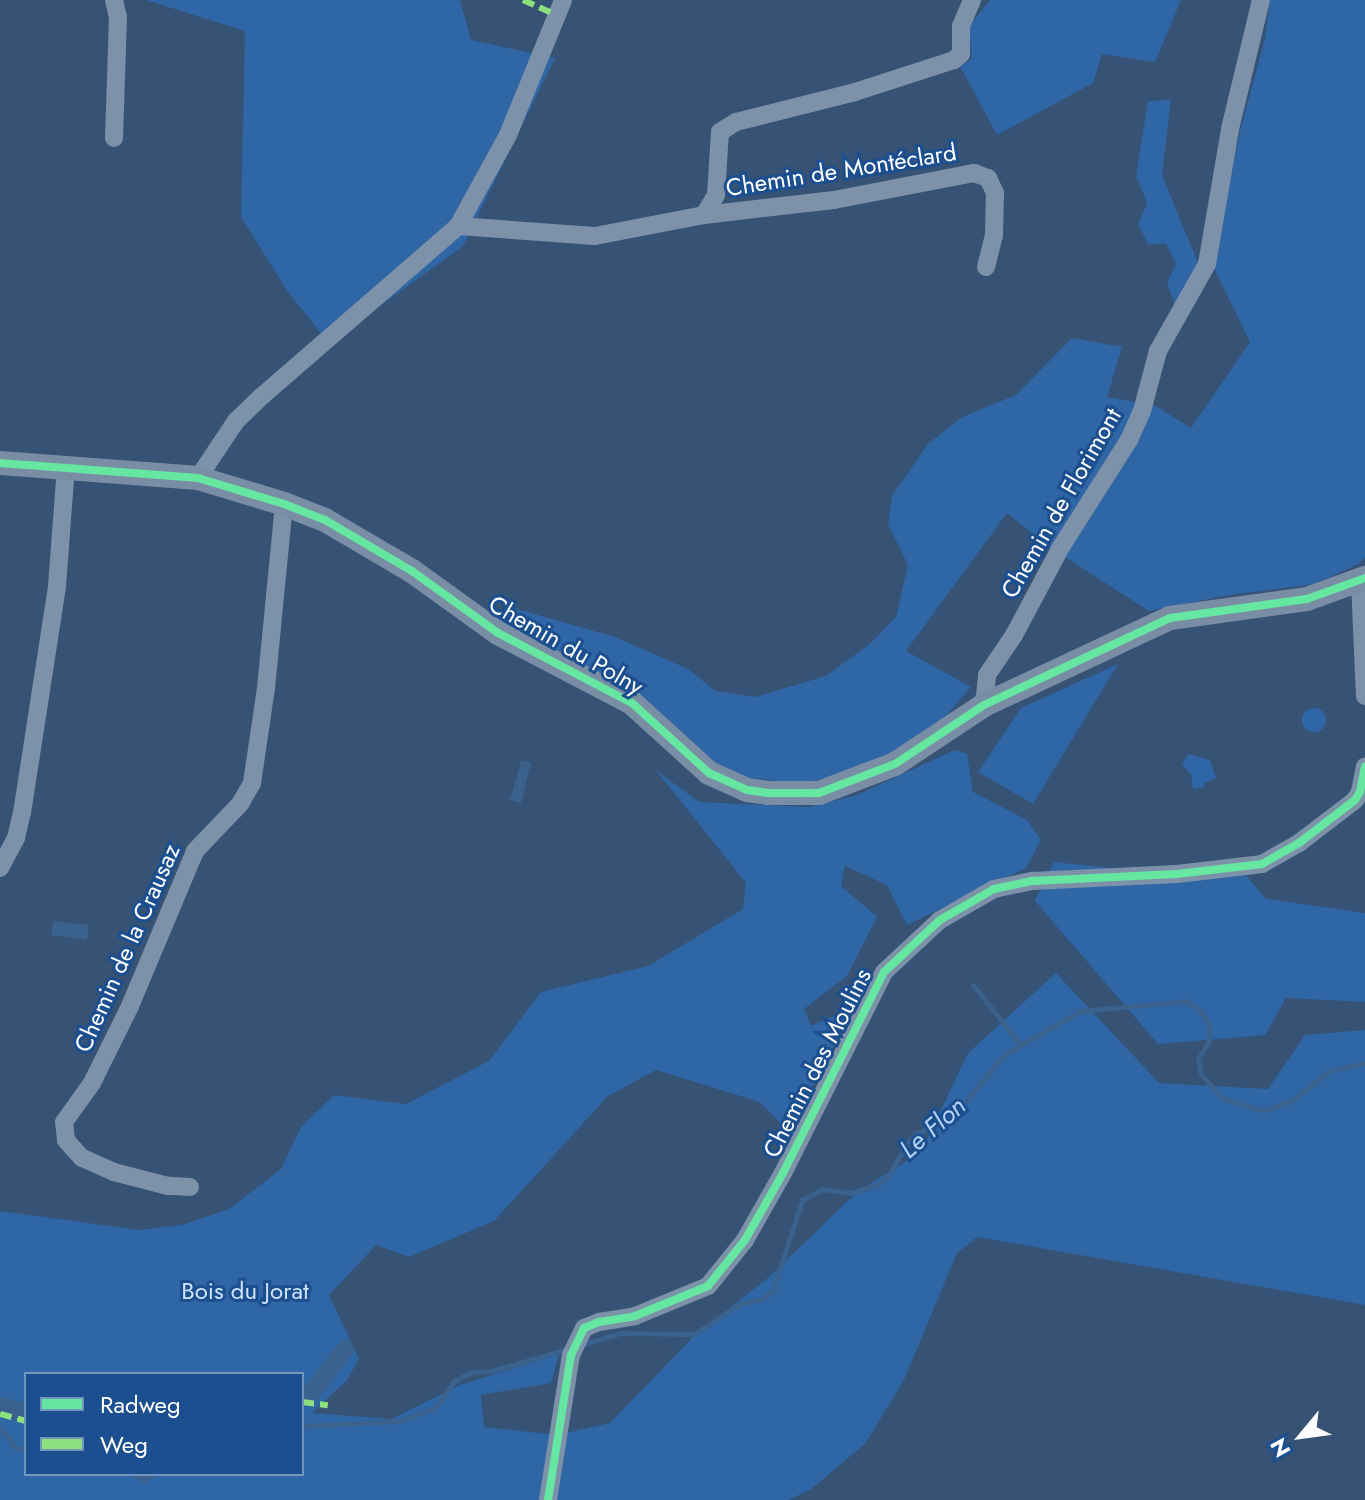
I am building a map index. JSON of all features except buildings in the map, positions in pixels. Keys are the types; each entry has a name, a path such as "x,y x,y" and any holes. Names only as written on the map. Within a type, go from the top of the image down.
{"street":[{"path":"114,0 118,17 114,138"},
{"path":"198,478 236,421 262,395 458,226 508,135 563,0"},
{"name":"Chemin de Montéclard","path":"704,215 716,195 720,132 744,120 855,92 954,60 961,54 961,26 972,0"},
{"name":"Chemin de Florimont","path":"984,705 987,675 1014,635 1061,547 1129,440 1142,411 1158,351 1207,264 1230,129 1261,0"},
{"name":"Chemin de Montéclard","path":"458,226 595,236 704,215 834,200 974,173 983,174 992,184 997,213 986,267"},
{"name":"Chemin du Polny","path":"0,463 198,478 284,504 373,546 498,633 632,703 709,773 747,790 788,795 819,793 895,764 984,705 1170,618 1307,599 1363,580"},
{"path":"0,868 16,838 22,813 57,586 66,467"},
{"name":"Chemin de la Crausaz","path":"190,1187 168,1186 128,1176 82,1158 66,1140 64,1122 92,1083 130,1006 195,851 240,804 252,783 266,688 284,504"},
{"path":"1363,580 1365,696"},
{"name":"Chemin des Moulins","path":"548,1500 571,1355 584,1328 635,1316 708,1286 745,1240 783,1173 884,972 940,920 994,889 1032,881 1177,874 1262,864 1284,854 1345,809 1360,792 1365,766"}],"green space":[{"path":"146,0 460,0 471,40 555,58 463,246 329,343 288,292 241,217 245,31"},
{"path":"990,0 1181,0 1155,62 1102,54 1093,83 997,135 960,66 972,59 969,26"},
{"path":"1270,0 1365,0 1365,557 1360,563 1315,584 1229,595 1149,611 1048,546 1007,513 906,651 971,687 940,723 891,753 846,773 801,784 735,776 500,621 502,610 510,607 615,637 688,669 715,691 755,697 826,676 871,643 896,617 908,565 888,524 892,496 928,444 962,417 1016,395 1072,338 1122,347 1107,397 1156,406 1191,428 1250,342 1212,264 1240,131 1265,39"},
{"path":"1171,100 1162,175 1200,268 1177,310 1167,283 1176,264 1166,244 1148,244 1138,224 1147,203 1136,176 1148,101"},
{"path":"1118,664 1033,804 978,772 1021,708"},
{"path":"1314,708 1322,712 1326,720 1322,728 1314,732 1306,728 1302,720 1306,712"},
{"name":"Bois du Jorat","path":"955,750 967,754 973,792 1027,820 1041,840 1026,868 907,925 887,885 845,866 841,886 877,917 847,976 804,1009 811,1026 855,1007 788,1131 760,1102 656,1070 608,1096 494,1221 409,1257 376,1245 329,1295 359,1359 347,1380 312,1413 392,1419 460,1385 559,1354 551,1383 481,1395 484,1427 557,1435 610,1423 695,1335 769,1277 857,1192 921,1152 968,1053 1056,973 1159,1083 1268,1089 1305,1035 1365,1030 1365,1305 977,1237 957,1253 904,1380 865,1444 810,1490 788,1500 0,1500 0,1211 139,1230 182,1225 229,1209 281,1169 301,1127 334,1095 406,1104 489,1061 541,992 648,966 743,909 746,883 656,770 699,802 809,807 857,795"},
{"path":"1188,754 1210,760 1216,778 1204,783 1205,787 1193,789 1191,774 1182,765"},
{"path":"1054,862 1166,874 1240,868 1266,899 1365,913 1365,1002 1286,998 1265,1035 1158,1044 1035,901"}],"shaded area":[{"path":"521,760 531,763 521,803 510,800"},
{"path":"53,921 89,925 87,940 51,935"}],"waterway":[{"path":"973,985 1020,1044"},
{"name":"Le Flon","path":"580,1345 621,1333 694,1334 741,1303 761,1300 773,1290 802,1200 823,1189 850,1193 877,1185 888,1176 907,1143 917,1133 951,1119 1004,1055 1080,1011 1187,1001 1201,1011 1209,1026 1208,1043 1198,1059 1201,1074 1222,1098 1255,1109 1267,1110 1291,1101 1330,1071 1365,1063"},
{"path":"304,1394 311,1394 345,1349"},
{"name":"Le Flon","path":"304,1426 399,1421 435,1408 453,1382 471,1372 491,1371 567,1349"},
{"path":"0,1406 24,1412"},
{"name":"Le Flon","path":"0,1428 16,1448 24,1449"},
{"name":"Le Flon","path":"137,1476 144,1480 151,1476"}],"marked path":[{"path":"523,0 556,15"},
{"path":"304,1402 328,1405"},
{"path":"0,1414 24,1420"}],"cycle path":[{"path":"0,463 198,478 325,520 412,571 498,633 632,703 709,773 747,790 768,793 819,793 895,764 984,705 1170,618 1307,599 1365,578"},
{"path":"548,1500 571,1355 584,1328 599,1322 635,1316 708,1286 745,1240 783,1173 884,972 940,920 994,889 1032,881 1177,874 1262,864 1299,843 1355,800 1360,792 1365,766"}]}
